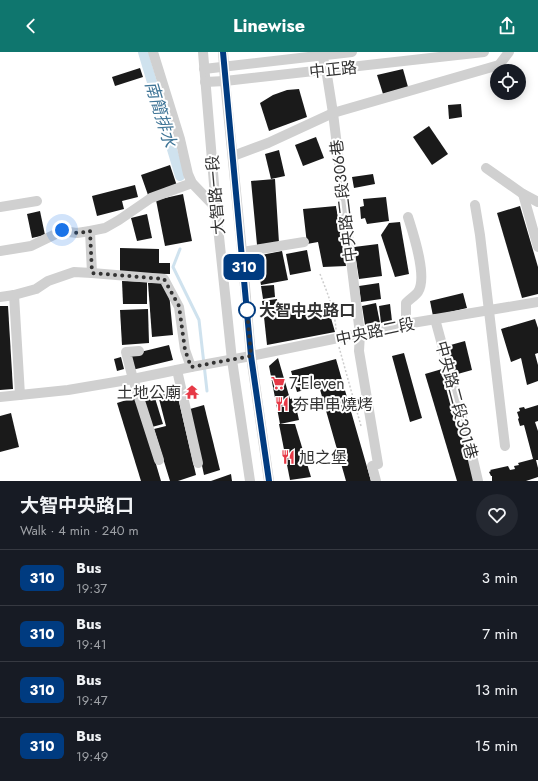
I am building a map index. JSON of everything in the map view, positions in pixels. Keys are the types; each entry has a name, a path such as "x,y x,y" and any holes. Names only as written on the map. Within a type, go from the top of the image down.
{"street":[{"path":"153,52 180,139 188,174 192,183 216,208"},
{"name":"大智路一段","path":"203,52 216,208 232,360 250,481"},
{"name":"大智路一段","path":"223,52 251,356 269,481"},
{"name":"中正路","path":"204,69 225,68 322,54 352,52"},
{"name":"中正路","path":"205,82 225,81 462,53 484,52"},
{"path":"233,156 268,143 333,113 499,65 509,52"},
{"name":"中央路二段306巷","path":"322,54 333,113 360,334 359,351 378,464 372,466 376,481"},
{"path":"486,168 523,194 538,202"},
{"path":"0,251 31,246 62,230 78,233 105,228 151,198 192,183"},
{"path":"523,194 538,247"},
{"path":"0,207 37,201"},
{"path":"475,205 490,311 505,446"},
{"path":"406,324 406,303 418,291 422,278 418,253 408,217"},
{"path":"90,231 92,273"},
{"path":"242,252 304,242"},
{"path":"0,297 36,289 48,281 74,272 164,279 179,306 185,350 191,367 68,390 0,397"},
{"path":"14,295 20,395"},
{"name":"中央路二段","path":"191,367 406,324 537,304"},
{"name":"中央路二段301巷","path":"435,319 478,481"},
{"path":"139,351 126,352 159,460"},
{"path":"177,370 198,463"}],"path":[{"path":"320,274 328,294 336,324 336,339 362,429"}],"building":[{"path":"140,68 143,77 115,86 112,77"},
{"path":"403,69 408,87 383,94 377,75"},
{"path":"299,89 307,117 269,131 260,103 273,95 287,90"},
{"path":"461,104 462,117 449,119 448,105"},
{"path":"429,126 448,154 432,165 413,137"},
{"path":"316,137 324,158 303,166 295,145"},
{"path":"279,150 285,176 271,179 265,154"},
{"path":"170,165 177,186 148,195 141,175"},
{"path":"373,174 375,184 354,188 352,177"},
{"path":"275,179 279,243 257,245 251,181"},
{"path":"135,185 138,197 122,201 124,209 97,216 92,196"},
{"path":"183,194 192,241 165,246 156,200"},
{"path":"386,197 389,221 367,224 365,218 361,219 360,207 364,206 363,199"},
{"path":"336,206 346,266 323,267 318,242 307,244 303,209"},
{"path":"520,206 538,267 538,294 522,298 497,213"},
{"path":"40,211 45,235 32,238 27,214"},
{"path":"147,214 152,238 137,241 131,218"},
{"path":"400,222 409,274 395,277 381,235 389,223"},
{"path":"378,244 382,276 359,279 354,247"},
{"path":"120,248 159,249 159,263 170,263 170,274 120,273"},
{"path":"307,250 311,271 290,275 286,254"},
{"path":"282,251 288,280 261,285 256,256"},
{"path":"122,281 147,282 147,304 123,304"},
{"path":"164,282 169,292 173,335 152,337 148,283"},
{"path":"379,283 381,299 361,302 359,286"},
{"path":"274,285 275,297 263,299 261,286"},
{"path":"463,293 467,308 433,316 430,301"},
{"path":"277,299 279,313 264,315 262,301"},
{"path":"376,303 380,323 365,325 362,306"},
{"path":"327,304 335,332 267,345 264,317"},
{"path":"390,304 392,321 381,323 379,306"},
{"path":"0,306 8,306 13,389 0,390"},
{"path":"148,309 149,343 122,345 120,310"},
{"path":"535,319 538,328 538,353 535,354 538,365 538,381 527,385 521,358 511,362 501,329"},
{"path":"465,341 472,370 454,375 447,346"},
{"path":"169,345 173,360 132,370 128,355"},
{"path":"404,353 422,418 410,422 392,356"},
{"path":"121,357 124,369 117,371 114,359"},
{"path":"278,358 290,399 294,398 299,420 280,424 269,366"},
{"path":"336,359 371,481 346,481 319,386 297,392 291,371"},
{"path":"442,369 475,481 457,481 425,374"},
{"path":"176,389 196,475 178,481 170,481 154,429 166,426 158,395"},
{"path":"154,395 163,424 152,427 143,398"},
{"path":"136,397 161,481 141,481 117,403"},
{"path":"204,405 220,470 204,475 190,409"},
{"path":"538,405 538,421 535,422 538,431 538,460 536,460 538,477 526,481 492,481 492,476 489,472 491,471 490,470 508,466 510,470 515,469 514,466 519,465 518,463 533,459 524,425 520,426 517,412 520,411 519,408 524,407 525,409"},
{"path":"11,413 19,447 0,452 0,416"},
{"path":"279,424 295,424 311,477 290,480"},
{"path":"231,474 232,481 211,481"}],"waterway":[{"name":"南簡排水","path":"143,52 180,176"},
{"path":"180,249 173,267 199,320 207,391"}],"bus line":[{"name":"310","path":"223,52 251,356 269,481"}],"place":[{"name":"大智中央路口","path":"247,310"},
{"name":"7-Eleven","path":"278,383"},
{"name":"土地公廟","path":"192,392"},
{"name":"夯串串燒烤","path":"282,404"},
{"name":"旭之堡","path":"288,457"}],"route":[{"path":"62,230 78,233 90,231 92,273 164,279 179,306 185,350 191,367 251,356 247,310"}]}
